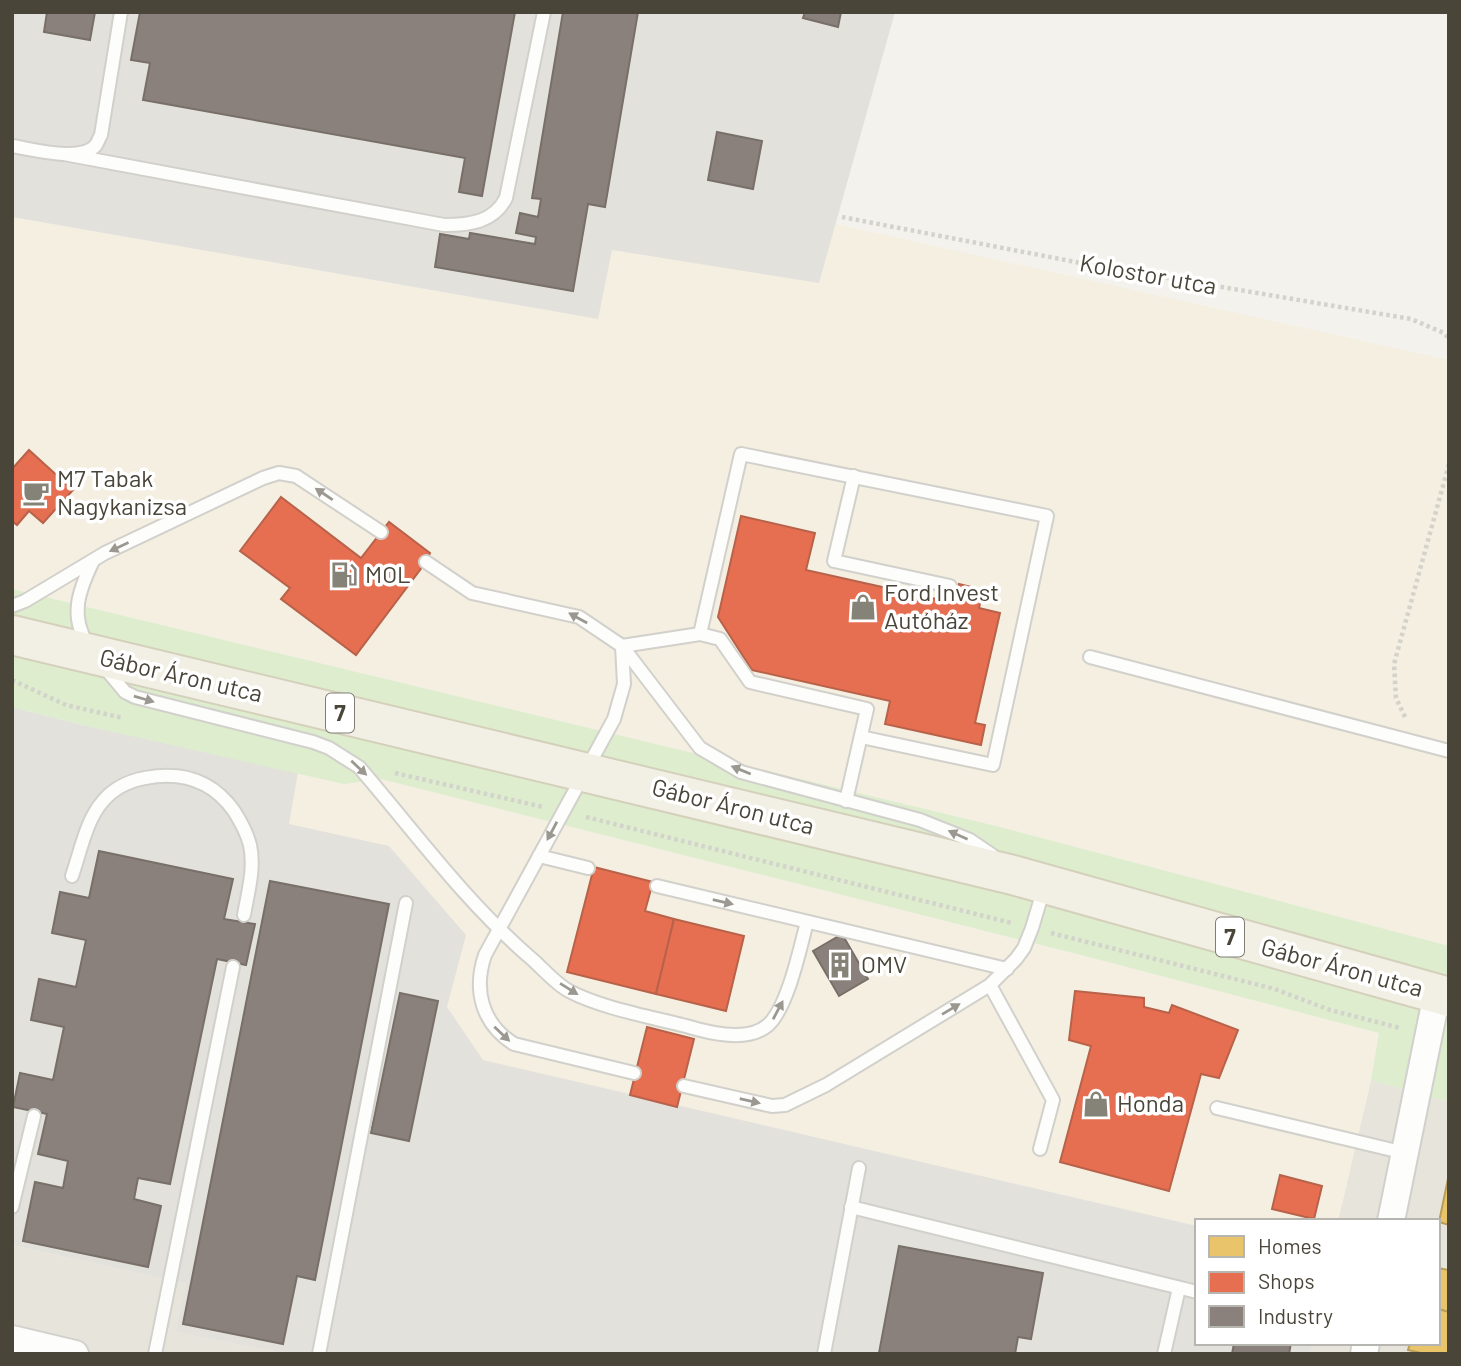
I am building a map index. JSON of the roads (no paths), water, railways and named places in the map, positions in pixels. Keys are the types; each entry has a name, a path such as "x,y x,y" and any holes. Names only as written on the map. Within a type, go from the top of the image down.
{"main road":[{"name":"Gábor Áron utca","path":"12,635 1029,880 1443,995"}],"street":[{"path":"1391,1219 1429,1036 1443,995"},
{"path":"12,1339 75,1354"}],"lane":[{"path":"64,154 88,151 96,145 101,135 121,12"},
{"path":"12,146 444,225 486,219 502,206 506,198 544,12"},
{"path":"700,634 741,454 1047,516 993,765 860,737"},
{"path":"12,606 93,561 263,478 279,473 296,476 381,532"},
{"path":"854,476 834,561 950,586"},
{"path":"93,561 77,611 78,626 95,655 125,692 135,697 313,742 329,748 359,767 498,930 567,990 586,999 692,1028 727,1034 763,1030 779,1012 807,922"},
{"path":"426,562 472,593 579,617 622,646 701,748 741,772 919,820 970,840 1029,880 1032,928 1024,948 1007,969 990,985 826,1085 785,1105 772,1106 684,1086"},
{"path":"622,646 700,634 720,639 750,682 867,709 846,800"},
{"path":"622,646 624,684 614,719 498,930 479,971 483,1006 500,1035 514,1044 634,1073"},
{"path":"1090,657 1449,751"},
{"path":"72,876 92,821 102,802 116,789 136,780 157,776 176,775 195,779 215,789 243,825 250,845 251,860 251,878 244,915"},
{"path":"539,856 588,868"},
{"path":"657,886 1007,969"},
{"path":"319,1354 406,903"},
{"path":"155,1354 233,967"},
{"path":"990,985 1053,1100 1040,1149"},
{"path":"1217,1108 1405,1153"},
{"path":"12,1207 34,1116"},
{"path":"824,1354 859,1168"},
{"path":"851,1207 1195,1292"},
{"path":"1164,1354 1179,1288"}],"place":[{"name":"M7 Tabak Nagykanizsa","path":"36,493"},
{"name":"MOL","path":"344,575"},
{"name":"Ford Invest Autóház","path":"863,607"},
{"name":"OMV","path":"840,965"},
{"name":"Honda","path":"1096,1104"}]}
